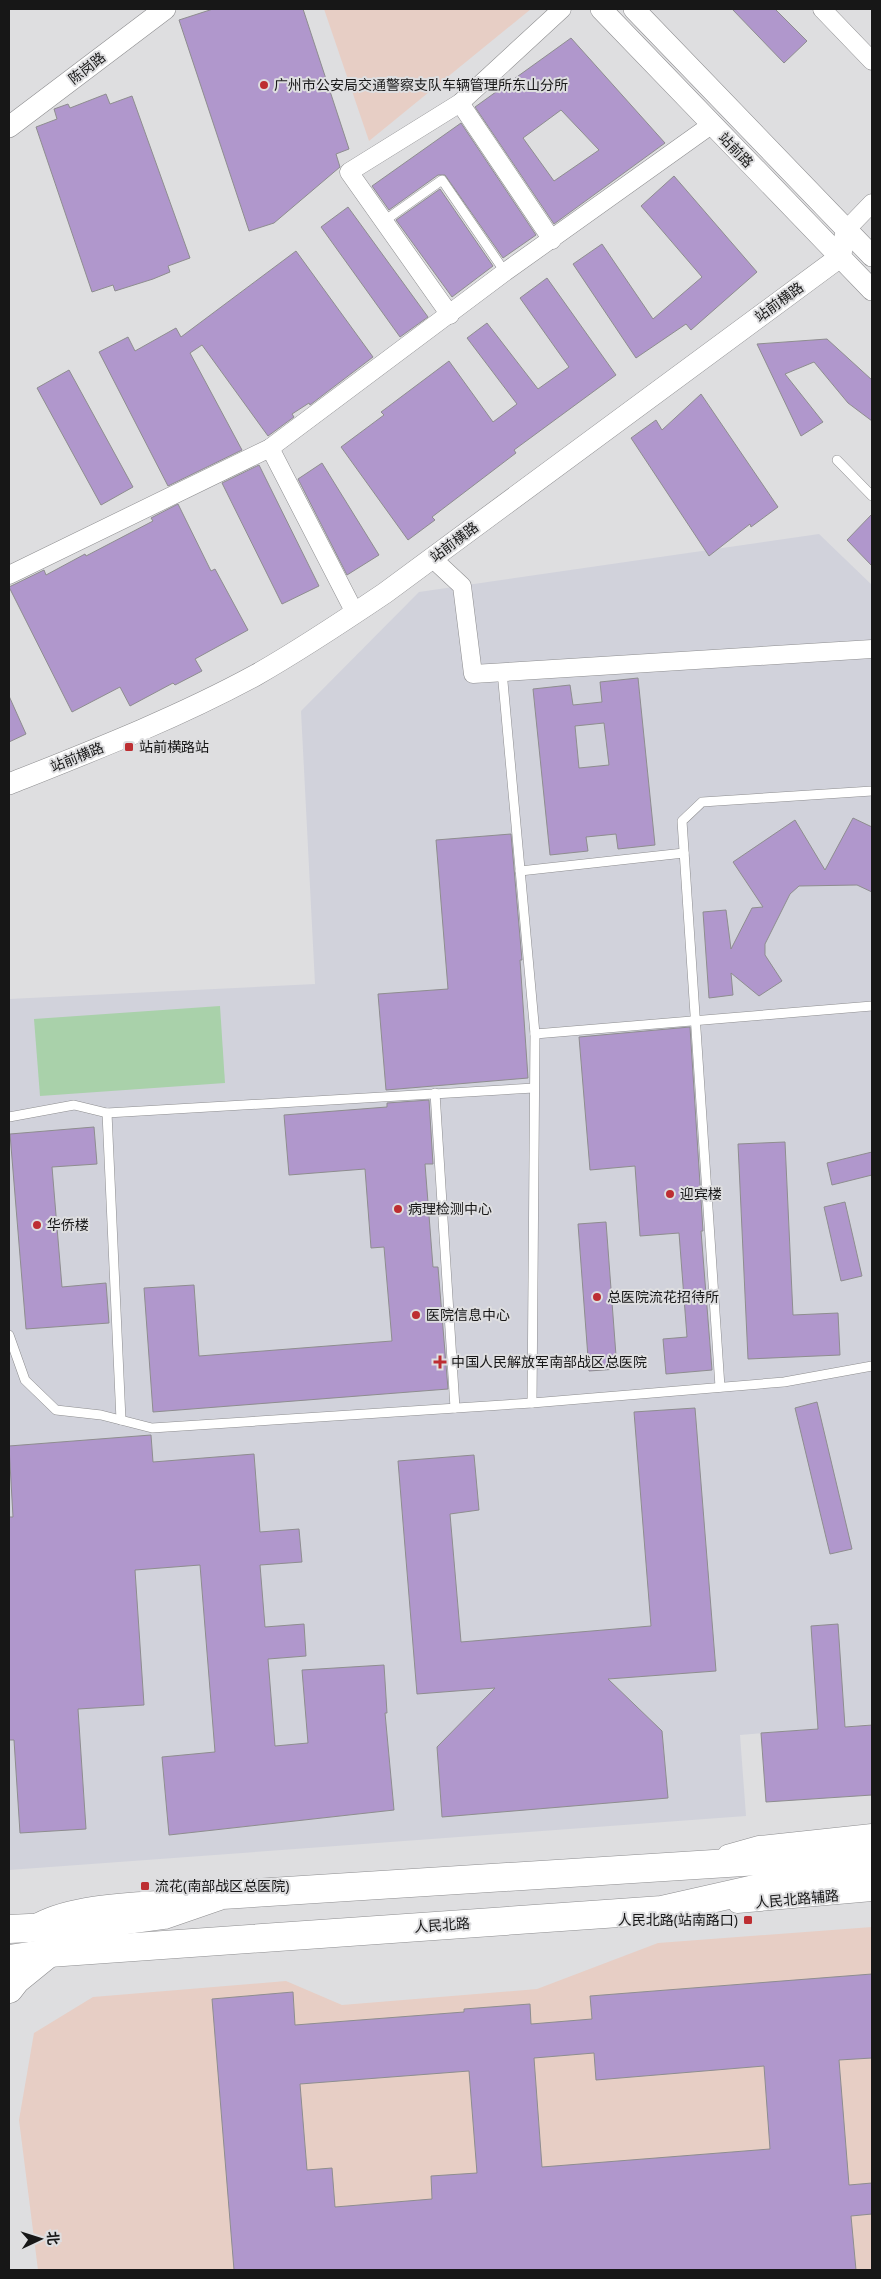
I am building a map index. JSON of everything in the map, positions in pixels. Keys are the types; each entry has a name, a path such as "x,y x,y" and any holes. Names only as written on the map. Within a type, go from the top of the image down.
{"main road":[{"path":"15,1928 91,1925 164,1915 222,1895 872,1854"},
{"name":"人民北路","path":"9,1959 49,1953 662,1910 799,1879 872,1873"},
{"path":"9,1989 16,1980 49,1953"}],"street":[{"name":"陈岗路","path":"9,127 164,9"},
{"path":"450,315 349,172 460,103 562,9"},
{"name":"站前路","path":"601,9 872,290"},
{"name":"站前路","path":"634,9 872,256"},
{"path":"822,9 872,62"},
{"path":"460,103 552,240"},
{"path":"9,575 270,448 506,272 711,125"},
{"path":"840,257 847,230 872,202"},
{"name":"站前横路","path":"9,784 121,740 221,693 294,653 355,613 432,558 840,257"},
{"path":"270,448 355,613"},
{"path":"432,558 462,586 473,674 872,649"},
{"path":"686,1865 759,1845 872,1833"},
{"name":"人民北路辅路","path":"662,1910 872,1892"}],"lane":[{"path":"384,221 442,180 506,272"},
{"path":"837,460 872,496"},
{"path":"502,671 535,1034 532,1403"},
{"path":"720,1387 682,821 702,802 872,791"},
{"path":"520,871 684,853"},
{"path":"535,1034 872,1006"},
{"path":"9,1117 74,1105 106,1113 534,1088"},
{"path":"435,1094 455,1408"},
{"path":"106,1113 121,1420"},
{"path":"9,1335 25,1380 56,1410 101,1415 152,1428 532,1403 784,1382 872,1366"}],"shaded area":[{"path":"324,9 531,9 369,141"},
{"name":"中国人民解放军南部战区总医院","path":"819,534 872,585 872,1724 740,1735 746,1816 9,1870 9,999 315,984 301,711 419,592"},
{"path":"872,1927 872,2270 38,2270 19,2120 34,2033 93,1997 286,1981 342,2005 537,1989 658,1943"}],"green space":[{"path":"220,1006 225,1083 40,1096 34,1019"}],"building":[{"name":"广州市公安局交通警察支队车辆管理所东山分所","path":"213,9 303,9 349,149 336,154 340,167 274,223 249,231 179,20"},
{"path":"732,9 775,9 807,41 784,63"},
{"path":"571,38 665,143 554,224 475,107","holes":["561,110 599,150 554,181 523,138"]},
{"path":"106,94 110,104 132,96 190,258 168,266 170,272 153,279 115,291 113,285 92,292 36,127 57,119 54,109 68,104 70,108"},
{"path":"461,123 536,235 503,258 445,175 438,175 389,210 372,186"},
{"path":"674,176 757,272 691,330 686,324 636,358 573,264 602,244 653,319 702,277 641,206"},
{"path":"440,189 493,266 452,297 396,220"},
{"path":"348,207 428,317 400,337 321,227"},
{"path":"296,251 373,357 310,405 309,403 292,414 294,417 268,436 202,345 190,353 242,450 168,486 99,352 128,337 135,351 176,328 181,337"},
{"path":"547,278 616,375 514,450 516,453 432,517 435,520 408,540 341,447 384,415 381,412 449,361 493,422 517,404 467,338 487,323 538,389 569,367 520,298"},
{"path":"827,339 872,380 872,421 848,403 814,362 785,374 823,422 801,436 757,344"},
{"path":"69,370 133,487 101,505 37,388"},
{"path":"701,394 778,507 751,527 750,524 709,556 631,438 656,420 662,430"},
{"path":"322,463 379,555 347,575 298,479"},
{"path":"259,465 319,586 282,604 222,483"},
{"path":"178,504 211,571 215,569 248,630 195,659 202,671 175,685 173,683 130,706 120,687 72,712 9,587 44,570 46,575 85,554 86,556 153,521 151,518"},
{"path":"872,514 872,566 847,540"},
{"path":"638,678 655,845 618,849 616,834 586,837 588,851 550,855 533,689 570,685 573,705 602,702 600,682","holes":["604,723 609,765 579,768 575,726"]},
{"path":"9,696 26,734 9,742"},
{"path":"853,818 872,827 872,892 857,885 799,886 790,894 765,944 765,955 782,981 759,996 731,973 733,995 709,998 703,912 726,910 731,949 752,908 763,907 733,862 795,820 825,870"},
{"path":"511,834 522,960 520,960 528,1078 386,1090 378,994 448,989 436,840"},
{"path":"690,1027 703,1231 701,1231 712,1370 666,1374 663,1339 687,1337 679,1233 640,1236 635,1166 590,1170 579,1037"},
{"name":"医院信息中心","path":"429,1100 433,1164 425,1164 433,1267 438,1267 448,1389 153,1412 144,1288 194,1285 199,1356 392,1341 384,1247 371,1248 365,1169 289,1175 284,1115 387,1107 387,1103"},
{"name":"华侨楼","path":"94,1127 97,1164 52,1167 62,1287 106,1283 109,1323 26,1329 10,1134"},
{"path":"785,1142 793,1315 838,1313 840,1355 748,1359 738,1144"},
{"path":"872,1152 872,1175 832,1185 827,1163"},
{"path":"845,1202 862,1276 841,1281 824,1207"},
{"name":"总医院流花招待所","path":"606,1222 617,1369 589,1371 578,1224"},
{"path":"817,1402 852,1549 830,1554 795,1408"},
{"path":"695,1408 716,1671 608,1679 662,1731 668,1798 442,1817 437,1747 495,1688 417,1694 398,1461 474,1455 479,1510 450,1514 461,1642 651,1626 634,1412"},
{"path":"151,1435 153,1462 254,1454 260,1532 299,1529 302,1562 260,1565 265,1627 304,1624 306,1656 268,1659 275,1746 308,1743 302,1670 384,1665 387,1713 385,1713 394,1810 169,1835 162,1757 215,1752 200,1565 135,1570 144,1705 78,1709 86,1829 20,1833 14,1740 9,1740 9,1517 13,1517 9,1446"},
{"path":"838,1624 845,1727 872,1725 872,1795 766,1802 761,1733 818,1729 811,1626"},
{"path":"872,1974 872,2058 839,2060 849,2185 872,2183 872,2214 851,2216 856,2270 234,2270 212,1999 293,1992 295,2025 464,2012 464,2009 530,2004 531,2024 592,2019 590,1996","holes":["594,2053 596,2080 764,2066 770,2149 542,2167 534,2058","469,2071 477,2173 431,2176 432,2199 335,2207 332,2168 307,2170 300,2084"]}],"place":[{"name":"广州市公安局交通警察支队车辆管理所东山分所","path":"264,85"},
{"name":"站前横路站","path":"129,747"},
{"name":"迎宾楼","path":"670,1194"},
{"name":"病理检测中心","path":"398,1209"},
{"name":"华侨楼","path":"37,1225"},
{"name":"总医院流花招待所","path":"597,1297"},
{"name":"医院信息中心","path":"416,1315"},
{"name":"中国人民解放军南部战区总医院","path":"440,1362"},
{"name":"流花(南部战区总医院)","path":"145,1886"},
{"name":"人民北路(站南路口)","path":"748,1920"}]}
